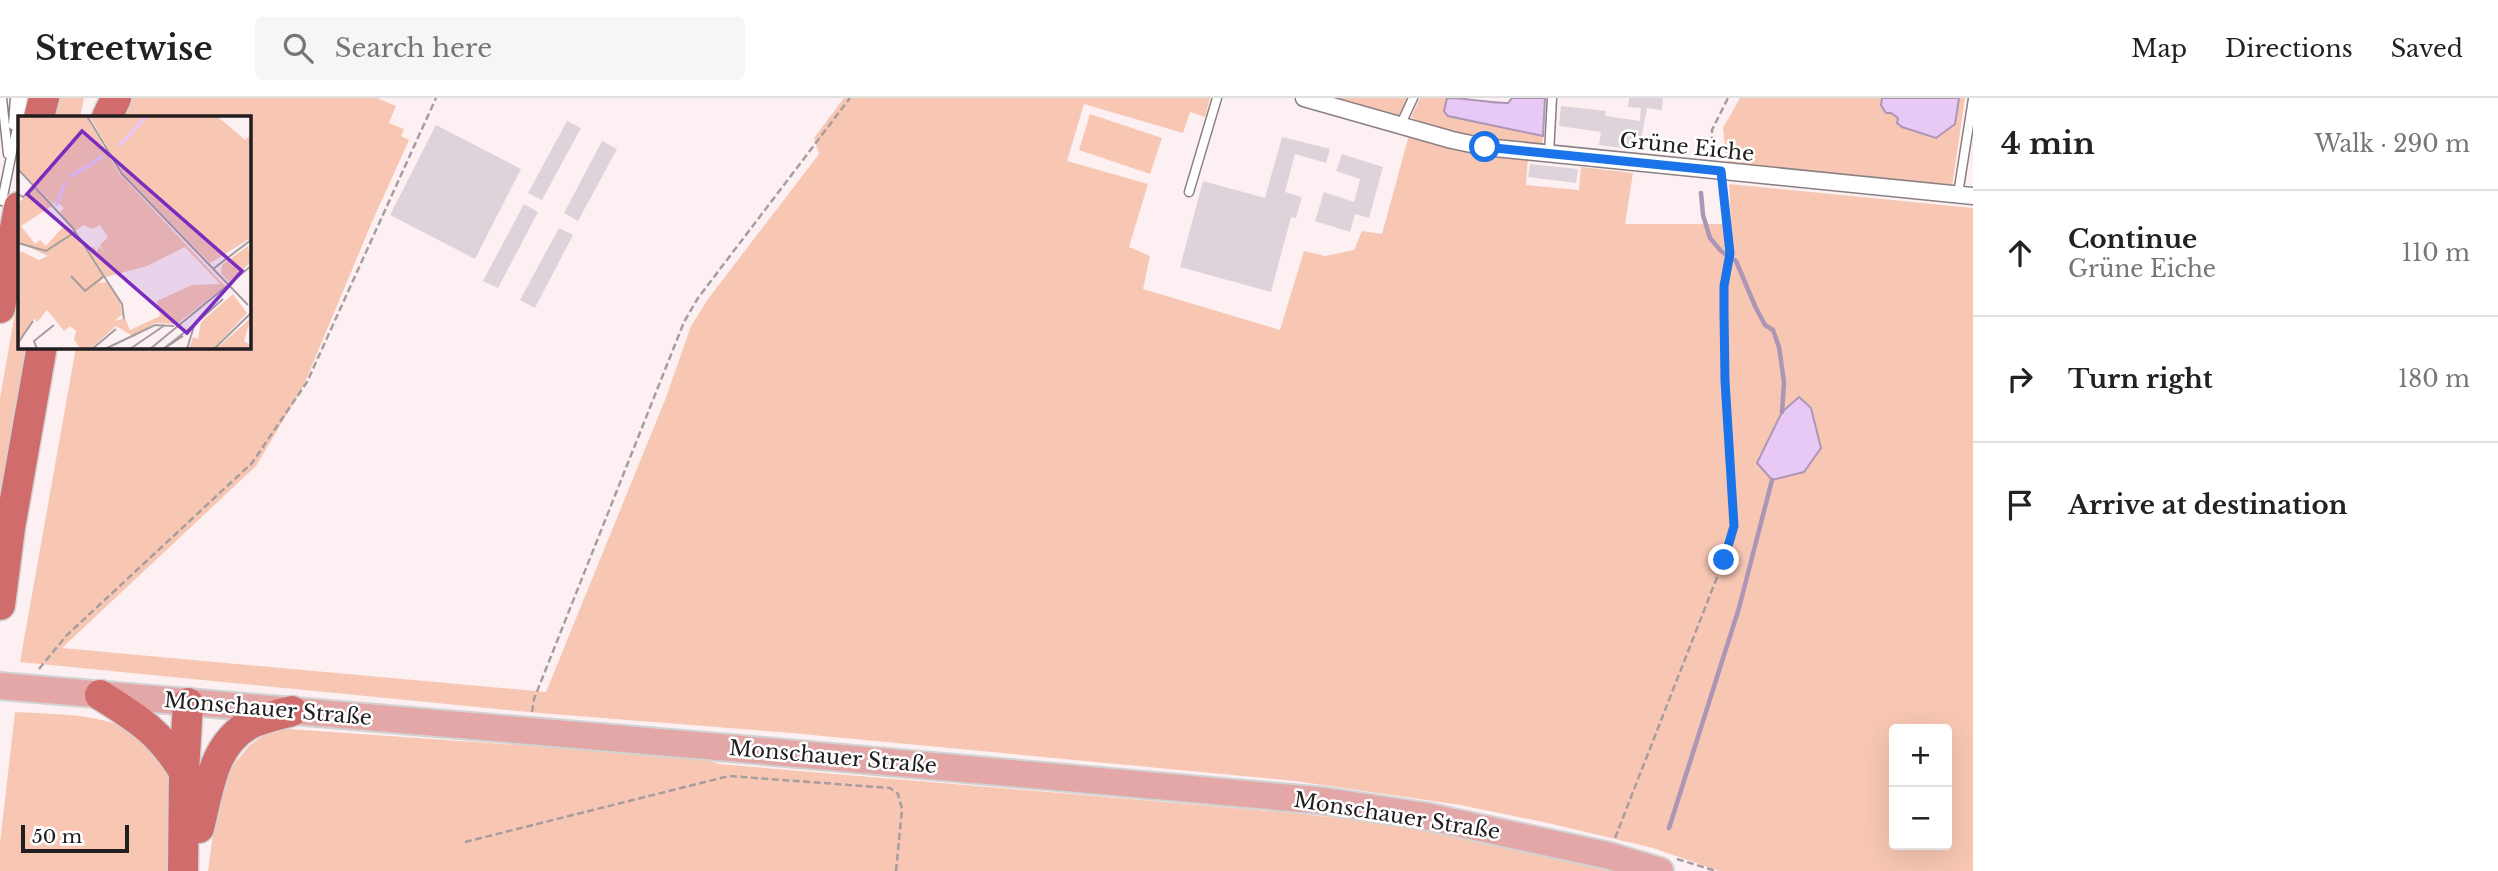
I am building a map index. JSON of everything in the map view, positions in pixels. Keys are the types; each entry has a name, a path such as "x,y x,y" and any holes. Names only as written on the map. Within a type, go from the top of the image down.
{"highway":[{"path":"39,116 44,98"},
{"path":"88,116 92,98"},
{"path":"107,116 116,98"},
{"path":"0,308 5,203"},
{"path":"0,604 10,528 42,348"},
{"path":"100,695 153,731 170,748 184,772"},
{"path":"183,871 184,772 198,704"},
{"path":"195,871 199,828 198,704"},
{"path":"199,828 217,758 227,741 252,723 292,711"}],"main road":[{"name":"Monschauer Straße","path":"0,686 1325,801 1425,816 1610,856 1660,871"}],"street":[{"name":"Grüne Eiche","path":"1304,98 1485,147 1965,195"}],"lane":[{"path":"2,98 9,163"},
{"path":"5,203 15,98"},
{"path":"19,116 23,98"},
{"path":"1189,192 1217,98"},
{"path":"1400,126 1413,98"},
{"path":"1549,154 1552,98"},
{"path":"1965,195 1973,100"},
{"path":"9,163 18,121"}],"path":[{"path":"39,669 67,635 252,463 307,382 436,98"},
{"path":"531,715 534,699 684,322 698,298 850,98"},
{"path":"1610,856 1728,550 1734,526 1725,381 1724,286 1730,253 1721,171 1713,157 1711,144 1712,130 1728,98"},
{"path":"465,842 729,776 890,788 898,794 902,809 896,871"}],"shaded area":[{"path":"58,98 84,98 80,116 54,116"},
{"path":"129,98 377,98 396,106 389,123 404,129 401,136 409,140 303,387 256,466 62,648 546,692 665,400 691,326 708,299 819,154 814,138 844,98 1210,98 1205,117 1190,112 1183,133 1084,104 1067,161 1148,184 1129,247 1150,256 1143,289 1280,330 1304,251 1325,256 1354,250 1362,231 1382,234 1409,135 1528,158 1526,185 1579,190 1581,167 1633,173 1625,224 1731,224 1729,184 1973,208 1973,871 1719,871 1653,848 1548,823 1460,805 1295,781 791,733 539,713 20,662 76,348 250,348 250,116 122,116"},
{"path":"1328,98 1407,98 1398,118"},
{"path":"1420,98 1447,98 1444,111 1448,116 1543,136 1542,148 1471,140 1439,130 1411,117"},
{"path":"1447,98 1508,103 1512,98 1545,98 1543,136 1448,116 1444,111"},
{"path":"1740,98 1965,98 1952,187 1727,164 1723,128"},
{"path":"1882,98 1959,98 1955,124 1936,138 1902,127 1897,123 1898,118 1886,113 1881,105"},
{"path":"1090,114 1162,138 1150,174 1079,150"},
{"path":"18,296 18,348 34,348 0,532 0,398"},
{"path":"1799,397 1811,408 1821,448 1804,472 1772,480 1757,463 1782,412"},
{"path":"15,712 87,717 109,722 129,730 147,743 162,760 172,785 174,814 171,871 0,871 0,843"},
{"path":"289,729 703,758 719,764 1293,813 1421,827 1614,871 208,871 219,789 249,746 269,731"}],"building":[{"path":"1629,98 1663,98 1662,110 1647,108 1639,150 1599,145 1601,132 1559,126 1561,106 1606,111 1605,116 1640,121 1641,108 1628,107"},
{"path":"567,121 581,128 542,200 528,193"},
{"path":"436,125 521,169 475,259 390,215"},
{"path":"1282,137 1330,149 1326,163 1295,154 1285,192 1302,197 1296,218 1291,217 1271,292 1180,267 1203,181 1265,198"},
{"path":"602,141 617,149 578,221 564,213"},
{"path":"1342,154 1383,167 1369,218 1355,214 1350,232 1315,221 1324,192 1354,202 1360,179 1336,171"},
{"path":"1530,164 1578,169 1576,183 1528,177"},
{"path":"524,204 538,212 498,288 483,281"},
{"path":"559,228 573,235 535,308 520,300"}],"waterway":[{"path":"1701,193 1703,215 1710,238 1721,251 1736,261 1765,325 1773,330 1779,347 1784,382 1782,412"},
{"path":"1669,828 1739,608 1772,480"}],"route":[{"path":"1485,147 1721,171 1730,253 1724,286 1725,381 1734,526 1724,560"}]}
